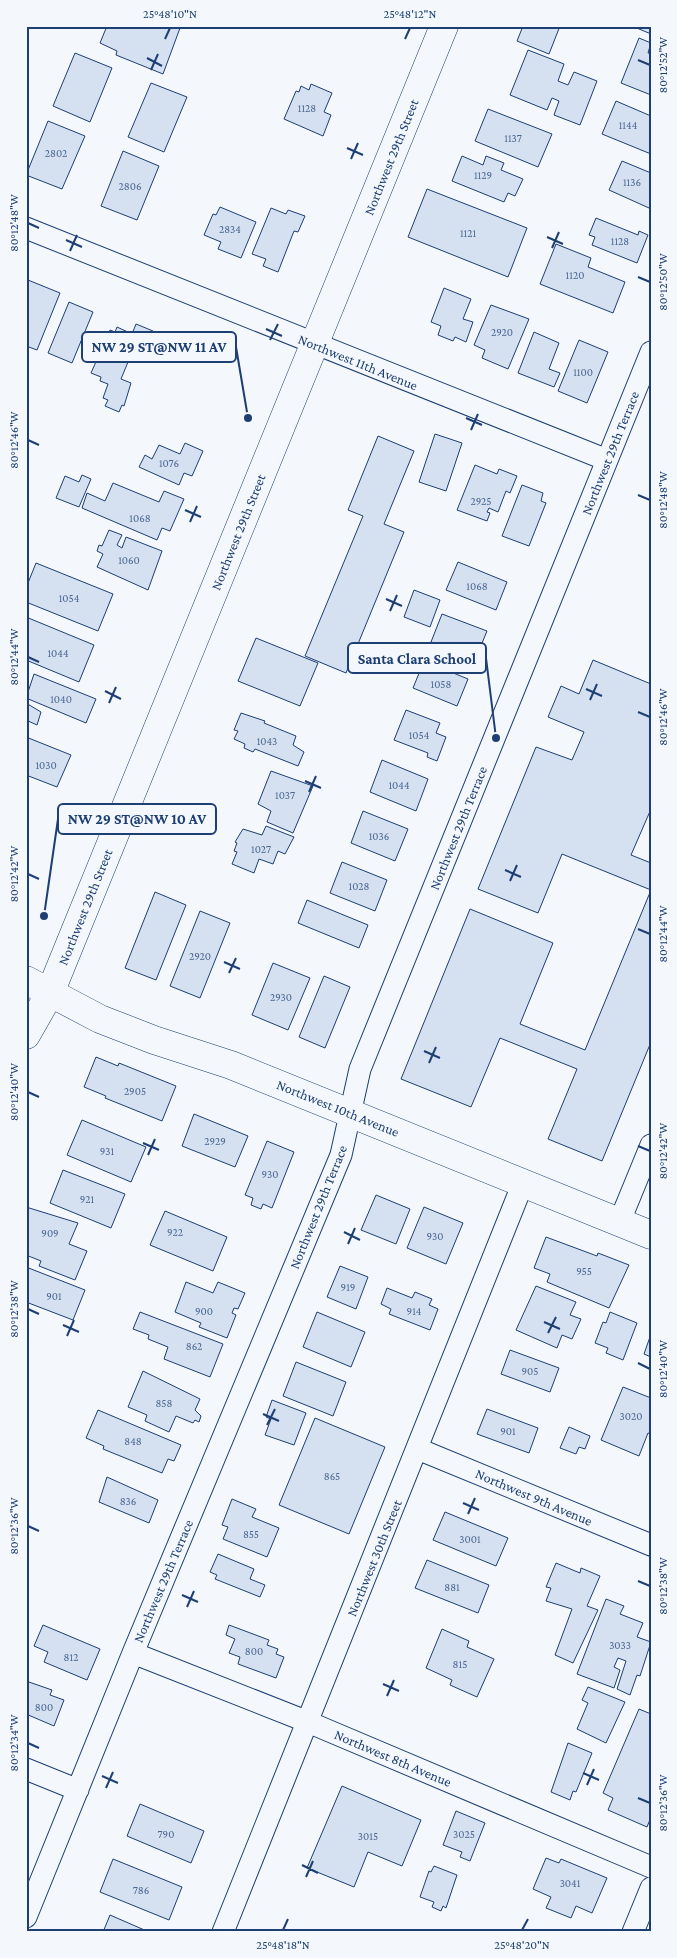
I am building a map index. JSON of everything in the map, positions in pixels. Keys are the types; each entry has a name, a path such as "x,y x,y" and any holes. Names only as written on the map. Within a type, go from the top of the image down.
{"street":[{"name":"Northwest 29th Street","path":"26,1035 50,993 444,26"},
{"name":"Northwest 11th Avenue","path":"26,228 607,460"},
{"name":"Northwest 29th Terrace","path":"26,1918 133,1653 341,1155 360,1069 651,352"},
{"name":"Northwest 10th Avenue","path":"26,980 100,1019 154,1040 231,1065 651,1235"},
{"path":"619,1223 651,1145"},
{"name":"Northwest 30th Street","path":"223,1932 523,1183"},
{"name":"Northwest 9th Avenue","path":"418,1449 651,1546"},
{"name":"Northwest 8th Avenue","path":"133,1653 308,1722 651,1867"},
{"path":"26,1769 78,1790"},
{"path":"633,1932 651,1888"}],"building":[{"path":"107,26 175,26 180,28 163,74 116,55 117,51 100,43"},
{"path":"523,26 560,26 549,54 517,41"},
{"path":"632,26 651,26 651,34"},
{"path":"639,38 651,43 648,53 651,54 651,95 621,83"},
{"path":"528,50 564,64 558,81 568,85 574,72 597,81 580,125 554,115 559,101 552,98 547,110 510,95"},
{"path":"75,53 112,68 90,122 53,106"},
{"path":"151,83 187,97 164,152 128,137"},
{"path":"311,84 332,93 324,112 331,115 323,136 284,119 296,91 299,92 301,86 309,90"},
{"path":"616,101 651,116 651,154 602,134"},
{"path":"488,109 552,134 538,167 475,141"},
{"path":"48,121 85,136 62,189 26,175"},
{"path":"123,151 159,166 137,220 101,206"},
{"path":"462,156 483,165 486,156 504,163 501,170 523,179 515,196 508,193 504,202 452,181"},
{"path":"622,161 651,173 651,204 649,208 609,190"},
{"path":"427,189 527,228 508,277 408,237"},
{"path":"220,207 256,222 241,258 218,249 221,242 204,235 213,214 216,215"},
{"path":"271,208 286,214 288,210 305,216 298,232 294,231 278,272 263,266 266,259 252,254"},
{"path":"596,218 638,235 639,231 648,235 637,263 592,245 595,237 589,235"},
{"path":"556,244 591,258 588,267 625,282 613,313 540,284"},
{"path":"28,280 60,293 37,350 26,346"},
{"path":"444,288 471,299 463,319 473,322 466,342 455,337 453,341 438,335 441,326 431,322"},
{"path":"69,302 93,312 72,363 48,353"},
{"path":"491,305 529,319 508,369 482,358 485,350 474,345"},
{"path":"136,324 153,331 146,349 135,345 121,379 131,383 124,406 122,405 119,412 105,406 108,400 103,398 108,384 100,381 101,377 91,373 110,330 115,332 117,327 132,334"},
{"path":"534,332 559,343 549,369 560,373 554,387 518,373"},
{"path":"579,340 608,352 587,403 558,391"},
{"path":"435,434 462,443 446,491 419,482"},
{"path":"378,436 414,451 384,524 404,532 346,673 305,656 363,516 348,510"},
{"path":"185,443 203,451 192,476 184,473 179,485 139,467 145,455 152,459 159,445 180,454"},
{"path":"475,465 497,474 499,469 517,476 510,493 506,491 498,512 489,508 487,512 490,513 487,521 457,510"},
{"path":"82,475 91,479 79,507 56,498 65,476 79,482"},
{"path":"113,483 159,502 164,491 184,499 170,531 162,528 157,540 82,508 87,493 105,501"},
{"path":"522,485 543,493 541,501 546,503 529,546 502,536"},
{"path":"109,530 122,535 117,545 122,548 126,537 162,551 148,590 97,567 103,554 97,551 99,545 102,546"},
{"path":"458,562 507,582 496,610 446,590"},
{"path":"36,563 113,594 98,631 26,602 26,588"},
{"path":"414,590 440,600 430,627 404,617"},
{"path":"442,614 487,631 480,648 471,645 467,656 431,642"},
{"path":"26,617 94,645 79,682 26,660"},
{"path":"256,638 318,663 300,706 238,681"},
{"path":"593,660 651,684 651,809 631,855 651,863 651,890 562,854 538,913 478,889 536,747 572,760 584,732 548,717 561,686 579,694"},
{"path":"424,661 468,679 457,706 413,688"},
{"path":"34,674 96,699 86,723 26,698"},
{"path":"26,703 41,712 37,725 26,720"},
{"path":"406,710 440,723 436,733 446,737 437,761 427,757 428,753 394,740"},
{"path":"241,713 265,721 264,723 296,736 293,745 304,752 298,766 255,749 253,752 244,748 245,744 234,739 238,731 234,730"},
{"path":"26,737 71,755 57,787 26,775"},
{"path":"382,760 428,779 416,811 370,792"},
{"path":"271,771 313,786 293,833 267,822 271,811 258,804"},
{"path":"363,811 408,829 395,861 351,843"},
{"path":"266,826 294,837 285,854 278,851 273,864 259,859 254,873 232,864 237,852 234,851 237,843 235,842 243,829 262,835"},
{"path":"342,862 387,880 375,911 330,893"},
{"path":"651,890 651,1042 602,1161 548,1139 577,1069 500,1038 471,1107 401,1079 470,909 553,943 520,1024 585,1050"},
{"path":"155,892 186,905 156,980 125,968"},
{"path":"307,900 368,925 359,948 298,923"},
{"path":"200,911 230,923 200,998 170,986"},
{"path":"273,963 310,978 288,1030 252,1015"},
{"path":"324,976 350,987 325,1048 299,1037"},
{"path":"96,1057 118,1066 119,1063 176,1086 162,1121 105,1098 106,1096 84,1087"},
{"path":"194,1114 248,1136 235,1167 182,1146"},
{"path":"82,1120 146,1147 131,1182 67,1155"},
{"path":"267,1141 294,1152 272,1208 263,1204 261,1209 251,1205 253,1198 245,1195"},
{"path":"63,1170 125,1194 111,1228 50,1203"},
{"path":"376,1195 410,1209 396,1244 361,1230"},
{"path":"26,1207 78,1223 69,1244 87,1251 75,1280 39,1266 41,1261 26,1255"},
{"path":"424,1207 463,1223 446,1264 407,1248"},
{"path":"165,1211 227,1237 213,1271 150,1245"},
{"path":"546,1237 597,1256 598,1253 629,1265 609,1308 547,1282 550,1274 534,1268"},
{"path":"340,1266 368,1277 356,1309 327,1297"},
{"path":"26,1267 85,1290 73,1320 26,1302"},
{"path":"186,1282 213,1293 218,1282 245,1293 238,1309 234,1308 232,1313 236,1315 227,1338 199,1327 201,1323 175,1312"},
{"path":"536,1286 576,1302 570,1315 581,1319 572,1339 562,1335 557,1348 516,1330"},
{"path":"387,1288 412,1298 415,1292 432,1299 429,1305 438,1309 430,1330 389,1314 391,1309 381,1304"},
{"path":"140,1312 223,1344 210,1377 164,1359 168,1347 148,1339 149,1335 133,1329"},
{"path":"317,1312 365,1332 351,1367 303,1347"},
{"path":"610,1312 637,1323 623,1360 606,1353 608,1348 595,1343 603,1322 606,1323"},
{"path":"651,1334 651,1357 644,1354"},
{"path":"510,1350 559,1368 550,1392 501,1374"},
{"path":"296,1362 346,1382 333,1416 283,1396"},
{"path":"143,1371 200,1399 195,1410 201,1416 199,1422 195,1420 193,1423 176,1416 169,1432 145,1421 147,1415 128,1407"},
{"path":"623,1387 651,1398 651,1434 648,1433 639,1456 601,1440"},
{"path":"272,1400 306,1413 294,1445 265,1435 271,1419 266,1417"},
{"path":"487,1409 538,1428 529,1453 477,1434"},
{"path":"98,1410 181,1445 174,1461 168,1459 162,1473 103,1449 104,1446 86,1438"},
{"path":"315,1418 385,1447 349,1534 279,1505"},
{"path":"569,1427 590,1436 585,1449 579,1447 576,1454 560,1448"},
{"path":"107,1477 158,1500 149,1523 99,1502"},
{"path":"232,1499 256,1509 252,1517 279,1528 267,1557 223,1539 228,1527 222,1525"},
{"path":"445,1512 508,1538 496,1566 433,1540"},
{"path":"218,1554 254,1569 250,1579 265,1585 260,1597 215,1579 217,1575 210,1572"},
{"path":"427,1560 489,1585 478,1613 415,1588"},
{"path":"556,1563 580,1573 581,1568 600,1576 587,1606 598,1610 573,1663 555,1655 572,1609 546,1601 551,1588 546,1587"},
{"path":"606,1599 624,1606 620,1614 643,1623 637,1637 651,1642 640,1676 637,1675 630,1695 617,1689 626,1661 618,1658 614,1667 620,1670 614,1688 577,1674"},
{"path":"43,1625 100,1649 87,1680 44,1662 48,1652 34,1646"},
{"path":"229,1625 269,1640 267,1645 278,1649 276,1654 284,1657 276,1678 238,1664 240,1657 229,1653 235,1639 226,1635"},
{"path":"442,1629 469,1641 467,1647 494,1659 477,1697 450,1685 452,1680 426,1668"},
{"path":"26,1681 52,1690 50,1695 64,1700 54,1726 26,1714"},
{"path":"588,1687 625,1702 606,1743 577,1729 588,1703 582,1700"},
{"path":"639,1709 651,1714 651,1817 647,1827 608,1810 613,1798 603,1793"},
{"path":"568,1743 592,1753 576,1792 573,1791 570,1800 551,1792"},
{"path":"342,1786 421,1820 402,1866 368,1852 354,1887 307,1868"},
{"path":"140,1804 204,1831 191,1863 127,1836"},
{"path":"456,1811 485,1823 470,1861 460,1857 462,1852 443,1845"},
{"path":"546,1858 559,1863 561,1859 607,1878 592,1913 576,1906 571,1918 546,1908 551,1897 533,1889"},
{"path":"113,1859 182,1887 169,1920 100,1892"},
{"path":"434,1866 457,1875 446,1908 443,1906 441,1911 432,1907 434,1902 420,1897 429,1871 431,1872"},
{"path":"110,1915 149,1932 103,1932"}],"place":[{"name":"NW 29 ST@NW 11 AV","path":"248,418"},
{"name":"Santa Clara School","path":"496,738"},
{"name":"NW 29 ST@NW 10 AV","path":"44,916"}]}
